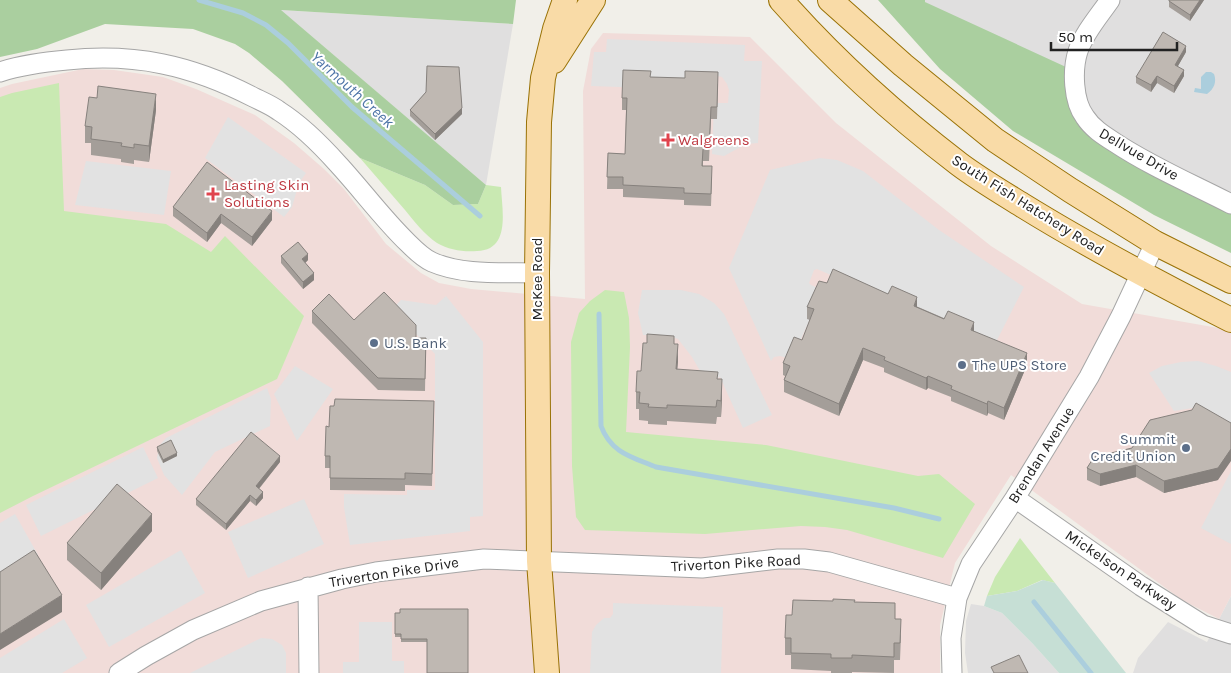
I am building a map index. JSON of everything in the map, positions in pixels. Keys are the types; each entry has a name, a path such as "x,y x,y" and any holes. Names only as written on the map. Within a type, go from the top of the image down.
{"main road":[{"name":"McKee Road","path":"547,673 539,561 536,273 539,122 543,78 555,29 565,0"},
{"path":"543,78 593,0"},
{"name":"South Fish Hatchery Road","path":"781,0 842,64 959,164 1047,221 1141,274 1231,320"},
{"path":"830,0 903,66 995,140 1070,190 1156,243 1231,281"},
{"name":"McKee Road","path":"531,673 539,561"}],"street":[{"name":"Dellvue Drive","path":"1110,0 1084,38 1078,52 1074,71 1075,90 1084,116 1095,129 1133,155 1231,204"},
{"path":"0,72 45,62 98,57 149,61 189,70 232,86 280,111 312,137 338,163 396,231 431,261 452,269 480,272 536,273"},
{"name":"Brendan Avenue","path":"952,673 951,638 957,598 971,564 1090,377 1156,243"},
{"name":"Mickelson Parkway","path":"1014,498 1141,586 1203,625 1231,634"},
{"name":"Triverton Pike Road","path":"539,561 702,568 778,559 804,559 829,562 957,598"},
{"name":"Triverton Pike Drive","path":"119,673 194,630 261,601 308,587 376,572 475,560 539,561"},
{"path":"308,587 309,673"}],"shaded area":[{"path":"925,0 1231,0 1231,204 1133,155 925,2"},
{"path":"280,10 513,24 486,185"},
{"path":"603,33 750,37 836,123 991,246 1082,304 1224,329 1231,333 1231,596 1219,619 1182,600 1011,475 955,563 940,625 940,673 0,673 0,88 83,69 114,70 163,77 196,89 255,115 294,143 344,189 386,244 421,273 439,283 471,289 585,299 583,91 591,49"},
{"path":"607,39 745,45 744,61 762,61 758,143 746,144 724,156 712,154 714,103 728,103 729,90 722,77 713,75 705,90 591,86 594,52 606,52"},
{"path":"228,117 306,173 299,183 292,207 284,217 205,158"},
{"path":"820,158 837,160 863,171 939,230 1024,287 994,346 817,269 814,270 809,283 823,290 792,359 780,356 774,357 771,361 729,268 770,170"},
{"path":"86,161 171,171 164,215 75,205"},
{"path":"642,290 681,290 699,294 714,303 724,314 772,415 743,428 720,377 707,383 692,357 678,339 669,336 643,335 638,313"},
{"path":"446,296 483,342 483,516 470,517 470,531 350,545 344,507 344,494 407,495 407,490 435,490 435,354 392,309 401,300 436,305"},
{"path":"1198,361 1231,372 1231,425 1202,410 1193,408 1174,411 1149,373 1162,366"},
{"path":"295,366 333,389 297,441 274,394"},
{"path":"267,388 271,399 270,426 215,452 182,495 164,475 157,458 159,446 166,438"},
{"path":"143,447 158,478 41,536 26,505"},
{"path":"1231,471 1231,544 1201,528"},
{"path":"304,499 324,544 248,578 228,532"},
{"path":"15,514 38,555 0,578 0,523"},
{"path":"181,550 205,593 109,647 86,605"},
{"path":"1231,596 1231,673 1133,673 1138,658 1168,622 1207,642"},
{"path":"613,603 723,607 721,673 590,673 592,632 596,625 604,618 610,618 613,614"},
{"path":"971,604 984,606 1002,613 1059,673 968,673 965,653 966,621"},
{"path":"64,619 87,658 62,673 0,673 0,658"},
{"path":"359,622 392,622 392,661 404,661 404,673 343,673 343,662 359,662"},
{"path":"261,638 272,639 282,645 286,653 286,673 190,673"}],"green space":[{"path":"0,0 516,0 513,24 281,10 486,185 478,204 453,205 425,185 360,158 282,81 249,53 235,44 193,29 105,24 37,49 0,57"},
{"path":"878,0 925,0 925,2 1066,67 1068,97 1130,163 1231,213 1231,253 1154,215 1013,131 940,69"},
{"path":"59,83 64,211 166,224 211,252 225,236 304,316 277,379 0,513 0,97"},
{"path":"360,158 425,185 453,205 478,204 486,185 501,187 503,217 500,236 495,244 488,249 477,251 456,250 437,243 420,228"},
{"path":"605,290 624,292 629,318 630,347 626,432 766,445 918,476 939,474 975,504 943,558 847,530 825,527 801,526 705,534 585,530 576,517 572,466 571,342 579,313 590,301"},
{"path":"1020,538 1055,583 1042,580 1017,591 987,596 995,577"},
{"path":"1043,580 1055,583 1126,673 1059,673 1002,613 984,606 987,596 1017,591"}],"water":[{"path":"1206,72 1214,74 1215,83 1213,88 1207,94 1194,92 1195,88 1201,89 1201,77"}],"building":[{"path":"1169,0 1200,0 1190,15"},
{"path":"1163,32 1186,46 1175,65 1184,70 1174,86 1157,76 1151,85 1136,77"},
{"path":"427,66 459,67 462,108 435,134 410,110 426,92"},
{"name":"Walgreens","path":"623,70 651,71 650,77 685,78 685,71 718,72 717,107 711,107 709,149 703,149 702,166 712,166 711,194 684,193 684,188 623,185 623,177 607,177 608,153 625,154 627,98 622,98"},
{"path":"98,86 156,94 149,146 134,144 134,148 121,146 122,143 91,139 92,127 85,126 89,97 97,98"},
{"name":"Lasting Skin Solutions","path":"207,162 272,211 252,237 221,214 207,233 173,207"},
{"path":"298,242 308,254 302,259 314,273 303,282 281,256"},
{"path":"833,269 888,294 892,286 917,297 914,306 944,319 948,311 974,322 971,330 1027,353 1004,408 988,401 987,404 951,389 952,386 928,376 926,378 884,360 885,357 863,348 839,404 784,380 790,366 783,363 794,337 802,340 814,309 807,307 819,281 827,283"},
{"name":"U.S. Bank","path":"384,292 416,325 416,338 426,338 425,379 378,378 312,311 329,294 354,320"},
{"path":"647,334 674,336 674,344 678,344 676,369 718,372 717,379 722,379 721,401 717,400 716,407 667,405 667,408 648,407 649,404 639,403 640,392 636,392 637,371 641,371 643,343 647,343"},
{"path":"335,399 434,401 432,474 405,473 405,479 330,478 330,456 325,456 326,426 329,427 330,406 334,406"},
{"name":"Summit Credit Union","path":"1196,403 1231,423 1231,449 1218,468 1164,481 1136,465 1100,474 1087,468 1094,457 1132,448 1150,420 1192,410"},
{"path":"251,432 280,456 256,486 263,492 256,500 250,495 226,524 196,499"},
{"path":"171,440 177,453 163,460 157,447"},
{"path":"117,484 152,514 101,573 67,543"},
{"path":"34,550 62,595 0,634 0,572"},
{"path":"833,599 855,600 854,602 895,603 895,619 901,619 900,643 894,643 894,657 852,655 852,658 831,658 831,654 791,653 791,638 785,638 786,615 792,615 793,600 833,601"},
{"path":"400,609 468,609 468,673 427,673 427,639 401,639 401,634 395,634 395,613 400,613"},
{"path":"1019,655 1028,673 994,673 991,667"}],"waterway":[{"name":"Yarmouth Creek","path":"199,0 243,13 266,25 288,43 352,107 480,216"},
{"path":"599,314 601,426 610,442 623,453 656,467 894,508 939,519"},
{"path":"1034,602 1091,673"}],"place":[{"name":"Walgreens","path":"668,140"},
{"name":"Lasting Skin Solutions","path":"213,194"},
{"name":"U.S. Bank","path":"374,343"},
{"name":"The UPS Store","path":"962,365"},
{"name":"Summit Credit Union","path":"1186,448"}]}
